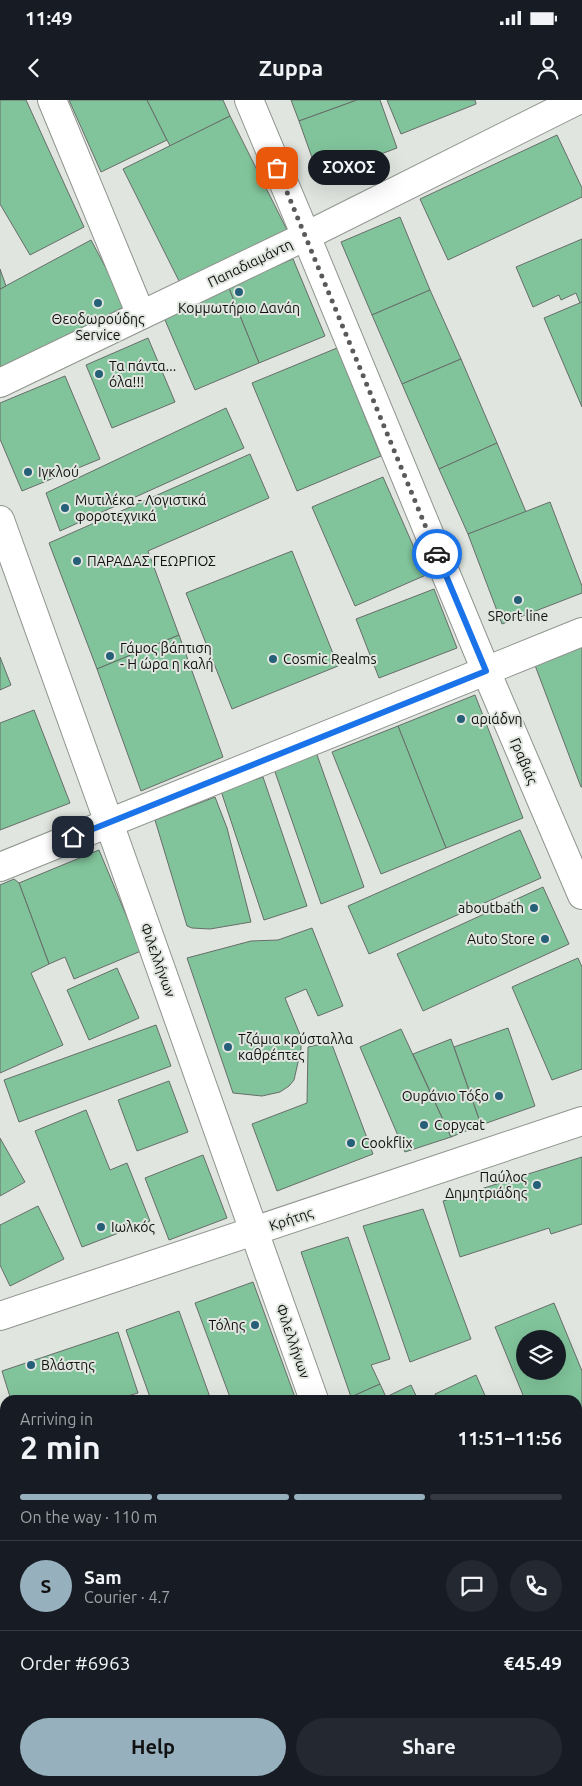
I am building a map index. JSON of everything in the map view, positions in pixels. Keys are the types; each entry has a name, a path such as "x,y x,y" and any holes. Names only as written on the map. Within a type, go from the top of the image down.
{"street":[{"path":"52,100 141,315"},
{"name":"Γραβιάς","path":"248,100 486,671 582,895"},
{"name":"Παπαδιαμάντη","path":"0,383 306,236 578,109"},
{"name":"Φιλελλήνων","path":"0,520 312,1395"},
{"path":"0,867 582,632"},
{"name":"Κρήτης","path":"0,1316 582,1121"}],"building":[{"path":"0,100 26,100 84,227 30,255 0,204"},
{"path":"69,100 147,100 167,140 101,172"},
{"path":"147,100 223,100 230,116 170,146"},
{"path":"291,100 357,100 299,121"},
{"path":"357,100 380,100 397,148 319,177 299,121"},
{"path":"387,100 475,100 476,104 401,134"},
{"path":"230,116 288,232 181,285 123,169"},
{"path":"557,135 582,188 582,197 448,260 420,199"},
{"path":"400,217 430,290 372,315 341,242"},
{"path":"582,239 582,302 580,303 576,293 561,300 559,295 533,307 516,267"},
{"path":"91,240 126,306 0,369 0,289"},
{"path":"293,259 325,336 259,363 228,286"},
{"path":"0,269 6,286 0,289"},
{"path":"228,286 259,363 195,390 162,313"},
{"path":"430,290 461,359 402,384 372,315"},
{"path":"582,302 582,407 544,318"},
{"path":"148,338 175,402 112,428 86,365"},
{"path":"337,348 381,456 297,491 252,383"},
{"path":"461,359 497,443 439,469 402,384"},
{"path":"65,376 100,459 22,491 0,439 0,403"},
{"path":"226,408 244,448 60,531 46,493"},
{"path":"497,443 526,512 468,534 439,469"},
{"path":"250,454 269,498 148,551 179,635 97,669 49,543"},
{"path":"383,477 426,575 355,606 312,507"},
{"path":"550,502 582,586 582,593 502,624 468,534"},
{"path":"292,551 338,666 232,709 186,593"},
{"path":"434,589 457,648 379,678 356,619"},
{"path":"179,635 223,757 141,791 97,669"},
{"path":"582,641 582,787 581,787 533,660"},
{"path":"0,657 11,685 0,690"},
{"path":"475,695 523,818 446,848 398,726"},
{"path":"34,710 70,803 0,830 0,723"},
{"path":"398,726 446,848 381,874 332,752"},
{"path":"316,752 364,887 321,904 274,769"},
{"path":"263,777 307,906 264,920 221,791"},
{"path":"215,797 227,828 251,922 210,929 192,928 187,926 155,820"},
{"path":"520,830 541,878 369,954 348,906"},
{"path":"99,850 141,951 74,979 65,957 49,964 19,883"},
{"path":"14,879 19,883 49,964 31,973 63,1045 0,1073 0,885"},
{"path":"543,887 569,944 423,1011 397,954"},
{"path":"312,928 343,1006 318,1016 306,989 285,998 301,1037 301,1049 294,1080 280,1092 262,1096 233,1093 187,958 251,941 278,940"},
{"path":"578,958 582,967 582,1069 552,1080 512,987"},
{"path":"117,968 139,1018 89,1040 67,990"},
{"path":"156,1025 171,1066 19,1122 4,1080"},
{"path":"508,1028 535,1106 481,1125 454,1047"},
{"path":"401,1029 451,1137 405,1152 360,1047"},
{"path":"451,1039 481,1125 451,1137 413,1054"},
{"path":"331,1042 373,1154 277,1191 252,1124 307,1103 308,1047"},
{"path":"169,1081 188,1132 137,1151 118,1100"},
{"path":"86,1110 110,1170 127,1163 150,1221 82,1247 35,1131"},
{"path":"0,1138 25,1182 0,1196"},
{"path":"203,1155 227,1218 169,1240 145,1178"},
{"path":"582,1157 582,1224 551,1234 549,1228 460,1257 443,1201"},
{"path":"38,1206 64,1259 10,1286 0,1265 0,1225"},
{"path":"423,1209 471,1339 410,1362 363,1226"},
{"path":"348,1237 390,1359 371,1365 380,1384 355,1395 350,1395 301,1252"},
{"path":"253,1282 294,1395 229,1395 195,1303"},
{"path":"554,1303 565,1330 516,1330 516,1378 495,1327"},
{"path":"179,1311 209,1395 149,1395 126,1330"},
{"path":"118,1332 138,1393 131,1395 9,1395 2,1371"},
{"path":"566,1332 582,1371 582,1395 523,1395 517,1380 566,1380"},
{"path":"476,1375 485,1395 435,1395"},
{"path":"380,1384 385,1395 355,1395"},
{"path":"411,1385 416,1395 390,1395"}],"way so far":[{"path":"277,168 437,554"}],"place":[{"name":"ΣΟΧΟΣ","path":"277,168"},
{"name":"Κομμωτήριο Δανάη","path":"239,292"},
{"name":"Θεοδωρούδης Service","path":"98,303"},
{"name":"Τα πάντα... όλα!!!","path":"99,374"},
{"name":"Ιγκλού","path":"28,472"},
{"name":"Μυτιλέκα - Λογιστικά φοροτεχνικά","path":"65,508"},
{"name":"ΠΑΡΑΔΑΣ ΓΕΩΡΓΙΟΣ","path":"77,561"},
{"name":"SPort line","path":"518,600"},
{"name":"Γάμος βάπτιση - Η ώρα η καλή","path":"110,656"},
{"name":"Cosmic Realms","path":"273,659"},
{"name":"αριάδνη","path":"461,719"},
{"name":"aboutbath","path":"534,908"},
{"name":"Auto Store","path":"545,939"},
{"name":"Τζάμια κρύσταλλα καθρέπτες","path":"228,1047"},
{"name":"Ουράνιο Τόξο","path":"499,1096"},
{"name":"Copycat","path":"424,1125"},
{"name":"Cookflix","path":"351,1143"},
{"name":"Παύλος Δημητριάδης","path":"537,1185"},
{"name":"Ιωλκός","path":"101,1227"},
{"name":"Τόλης","path":"255,1325"},
{"name":"Βλάστης","path":"31,1365"}],"route":[{"path":"73,837 486,671 437,554"}]}
